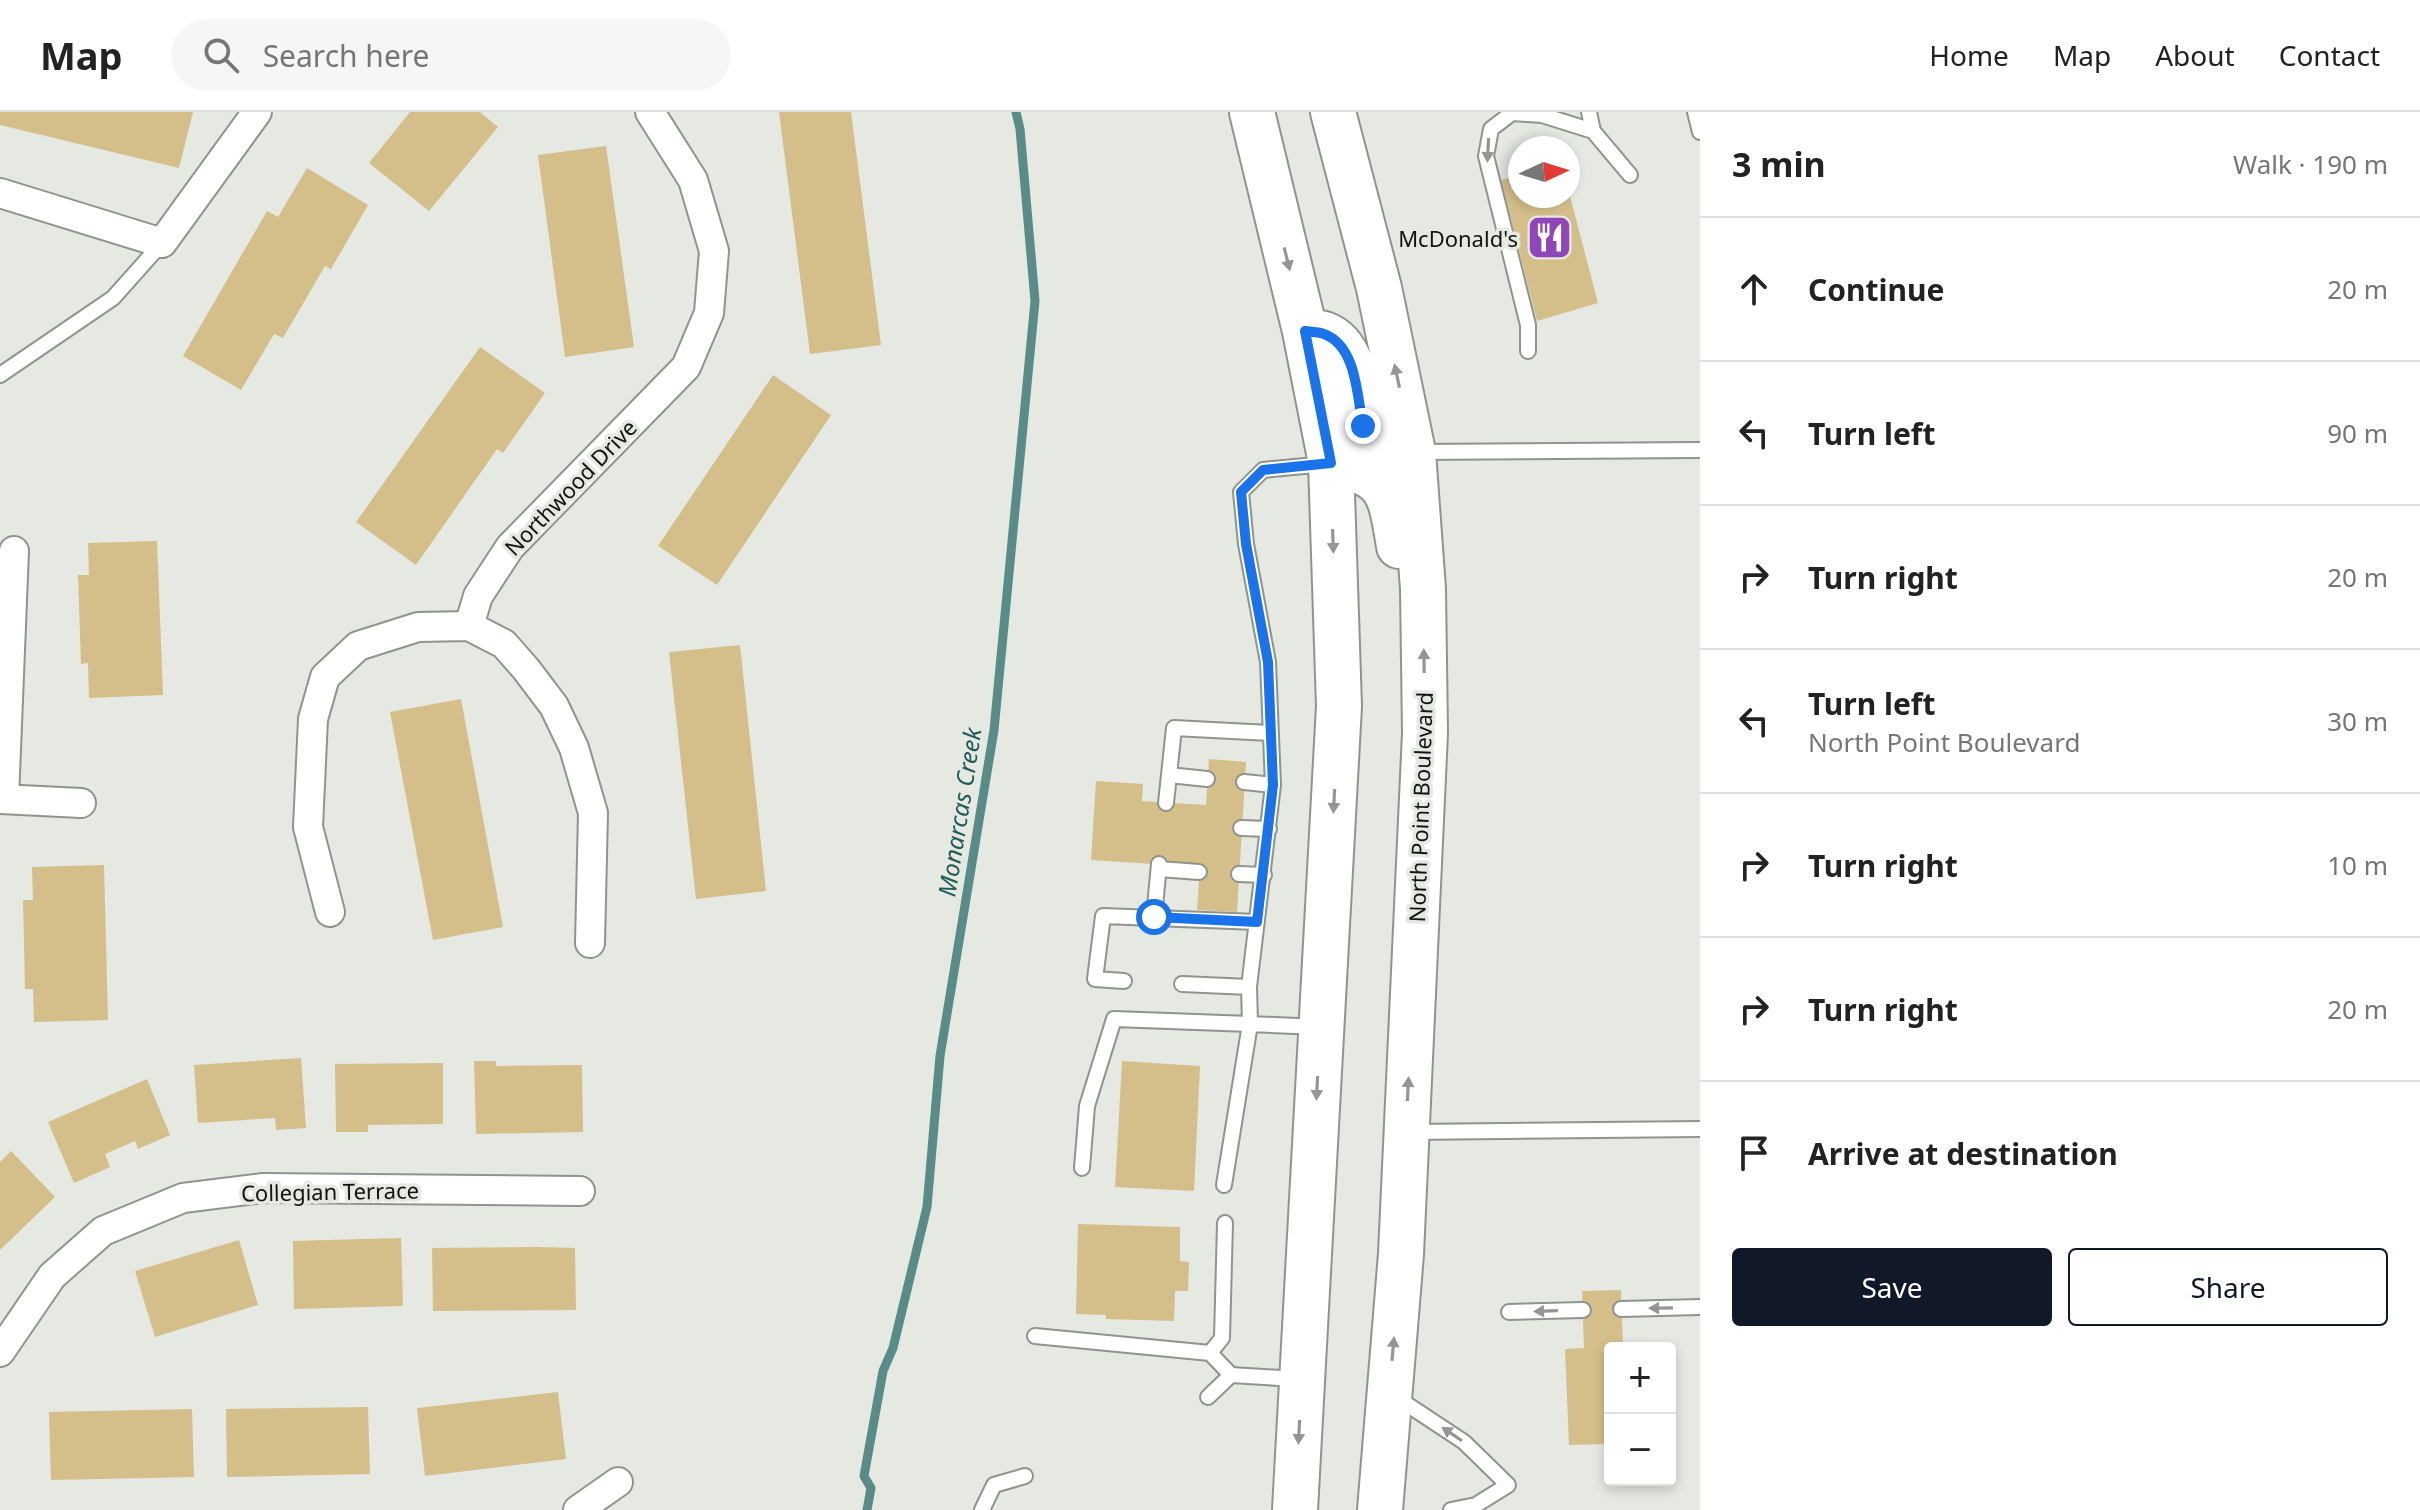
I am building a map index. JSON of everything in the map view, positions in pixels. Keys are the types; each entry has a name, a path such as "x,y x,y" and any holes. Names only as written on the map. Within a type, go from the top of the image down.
{"main road":[{"path":"1252,112 1305,331 1331,463 1339,706 1295,1510"},
{"name":"North Point Boulevard","path":"1333,112 1379,288 1413,452 1423,589 1425,733 1401,1254 1380,1510"},
{"path":"1305,331 1324,334 1340,344 1348,356 1363,426 1369,435 1379,443 1413,452"},
{"path":"1331,463 1364,471 1382,484 1393,507 1402,569 1410,582 1423,589"}],"street":[{"path":"0,193 162,243 257,112"},
{"name":"Northwood Drive","path":"469,626 478,596 510,547 686,367 709,313 714,251 693,180 650,112"},
{"path":"14,551 2,799 81,803"},
{"path":"330,912 308,827 313,719 325,677 358,646 418,627 469,626 504,644 526,669 554,706 574,748 593,813 590,943"},
{"name":"Collegian Terrace","path":"0,1352 52,1276 103,1231 183,1198 263,1188 580,1191"},
{"path":"578,1510 618,1482"}],"lane":[{"path":"1528,351 1528,325 1486,156 1491,129 1512,112 1542,115 1593,131"},
{"path":"1589,112 1593,131 1630,175"},
{"path":"1695,112 1700,132"},
{"path":"0,375 113,298 162,243"},
{"path":"1413,452 1700,450"},
{"path":"1224,1185 1250,1024 1249,987 1273,785 1268,662 1246,544 1241,492 1263,470 1331,463"},
{"path":"1166,803 1174,728 1270,733"},
{"path":"1169,775 1207,779"},
{"path":"1244,782 1273,785"},
{"path":"1241,828 1269,829"},
{"path":"1154,917 1159,867 1199,872"},
{"path":"1239,874 1264,875"},
{"path":"1124,981 1095,979 1103,916 1257,922"},
{"path":"1182,984 1249,987"},
{"path":"1082,1168 1087,1106 1114,1019 1321,1027"},
{"path":"1406,1132 1700,1129"},
{"path":"1210,1353 1222,1338 1225,1223"},
{"path":"1621,1309 1700,1307"},
{"path":"1509,1312 1583,1310"},
{"path":"1035,1336 1210,1353 1231,1375 1301,1379"},
{"path":"1208,1397 1231,1375"},
{"path":"1389,1392 1464,1442 1508,1485 1476,1505 1451,1510"},
{"path":"982,1510 994,1485 1025,1476"}],"building":[{"path":"0,112 193,112 179,168 0,125"},
{"path":"410,112 480,112 498,127 429,211 369,163"},
{"path":"779,112 851,112 881,345 810,354"},
{"path":"606,146 634,347 565,357 538,155"},
{"path":"307,168 368,205 331,269 325,266 283,338 274,334 241,390 183,356 267,211 278,217"},
{"path":"1508,178 1508,207 1501,180"},
{"path":"1508,208 1573,208 1598,303 1537,321"},
{"path":"480,347 545,393 503,453 497,449 416,565 356,522"},
{"path":"773,375 831,415 717,585 658,546"},
{"path":"157,541 163,695 89,698 88,663 81,664 78,575 89,575 88,543"},
{"path":"740,645 766,891 696,899 669,652"},
{"path":"461,699 503,927 433,940 390,712"},
{"path":"1209,759 1246,762 1237,912 1197,910 1200,867 1091,860 1096,781 1143,784 1142,801 1206,805"},
{"path":"104,865 108,1020 34,1022 33,989 25,989 23,900 33,900 32,867"},
{"path":"301,1058 306,1128 276,1130 275,1118 198,1123 194,1065"},
{"path":"474,1061 496,1061 496,1066 582,1065 583,1132 476,1134"},
{"path":"1122,1061 1200,1066 1194,1191 1115,1187"},
{"path":"443,1063 443,1124 368,1125 368,1132 336,1132 335,1064"},
{"path":"147,1079 170,1135 138,1149 135,1141 105,1154 110,1167 74,1183 48,1122"},
{"path":"11,1151 55,1197 0,1250 0,1162"},
{"path":"1078,1224 1180,1227 1180,1261 1189,1262 1188,1291 1175,1291 1174,1321 1106,1319 1106,1315 1076,1314"},
{"path":"401,1238 403,1306 294,1309 293,1241"},
{"path":"239,1240 258,1305 155,1337 135,1271"},
{"path":"432,1248 575,1248 576,1310 433,1311"},
{"path":"1621,1290 1623,1342 1604,1342 1604,1444 1569,1445 1565,1349 1584,1348 1582,1291"},
{"path":"558,1392 566,1459 425,1476 417,1408"},
{"path":"368,1407 370,1474 227,1477 226,1409"},
{"path":"192,1409 194,1477 51,1480 49,1412"}],"waterway":[{"name":"Monarcas Creek","path":"867,1510 871,1488 864,1476 883,1371 893,1348 927,1207 940,1056 994,730 1035,301 1016,112"}],"place":[{"name":"McDonald's","path":"1549,238"}],"route":[{"path":"1154,917 1257,922 1273,785 1268,662 1246,544 1241,492 1263,470 1331,463 1305,331 1324,334 1340,344 1348,356 1363,426"}]}
